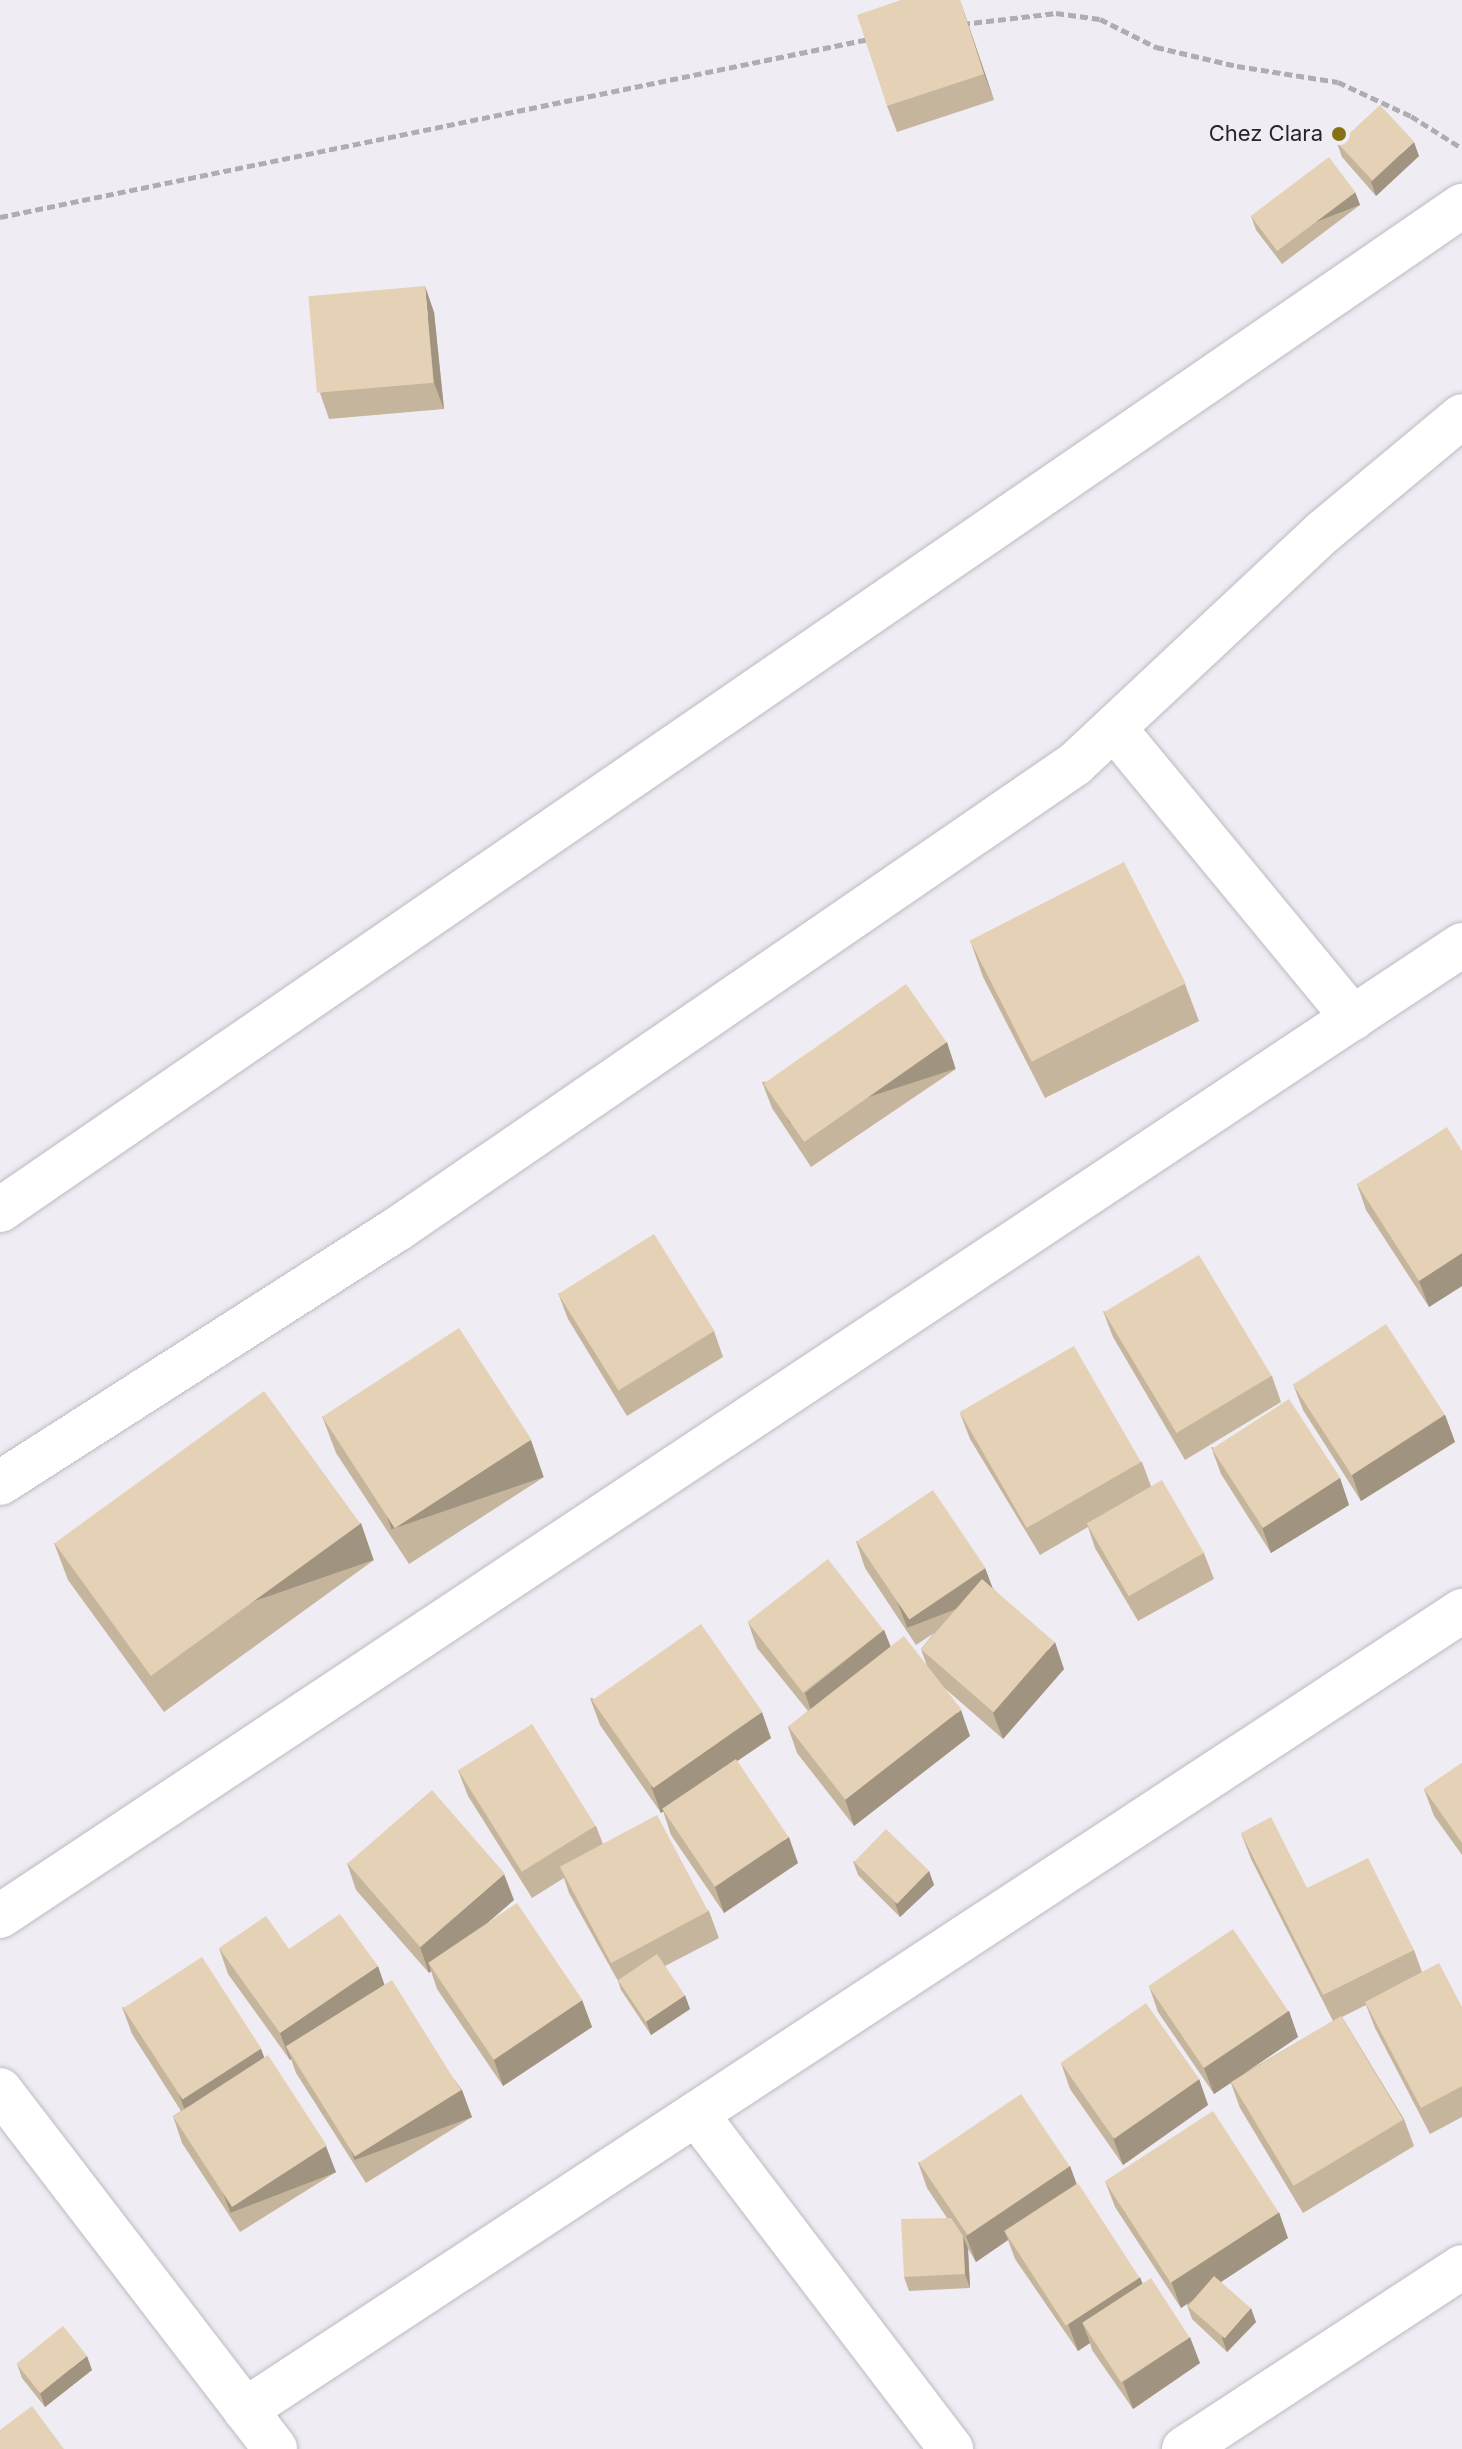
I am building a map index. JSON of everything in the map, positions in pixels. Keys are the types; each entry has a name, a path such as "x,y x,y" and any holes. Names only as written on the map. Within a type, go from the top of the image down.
{"street":[{"path":"0,1210 1462,206"},
{"path":"0,1483 410,1221 1075,764 1323,532 1462,416"},
{"path":"1114,728 1353,1018"},
{"path":"0,1916 1462,945"},
{"path":"245,2410 1462,1611"},
{"path":"0,2090 275,2449"},
{"path":"696,2114 951,2449"},
{"path":"1184,2449 1462,2267"}],"path":[{"path":"961,24 1056,13 1100,19 1156,47 1237,66 1338,82 1411,116 1462,149"},
{"path":"0,217 885,36"}],"building":[{"path":"901,0 960,0 984,74 887,106 857,15"},
{"path":"1380,105 1414,142 1372,180 1338,144"},
{"path":"1329,157 1355,192 1277,251 1251,216"},
{"path":"425,286 433,383 317,393 308,296"},
{"path":"1124,862 1186,983 1032,1062 970,941"},
{"path":"906,984 947,1042 804,1142 763,1084"},
{"path":"1447,1127 1462,1151 1462,1253 1419,1281 1357,1184"},
{"path":"654,1234 714,1331 619,1391 558,1294"},
{"path":"1199,1255 1272,1376 1176,1433 1104,1312"},
{"path":"1386,1324 1445,1415 1352,1475 1293,1384"},
{"path":"459,1328 531,1440 395,1528 322,1417"},
{"path":"1074,1346 1141,1462 1027,1528 960,1412"},
{"path":"264,1391 360,1524 151,1676 54,1543"},
{"path":"1289,1399 1340,1478 1263,1528 1212,1449"},
{"path":"1162,1480 1204,1553 1129,1596 1087,1524"},
{"path":"933,1490 986,1568 909,1619 857,1541"},
{"path":"828,1559 883,1630 803,1693 748,1622"},
{"path":"982,1579 1054,1642 993,1712 921,1649"},
{"path":"701,1624 762,1712 653,1788 592,1700"},
{"path":"904,1636 961,1709 845,1800 788,1727"},
{"path":"532,1724 596,1826 522,1872 458,1770"},
{"path":"736,1759 789,1837 715,1887 662,1809"},
{"path":"1462,1763 1462,1843 1424,1789"},
{"path":"432,1790 505,1874 420,1947 347,1863"},
{"path":"657,1815 708,1911 611,1963 560,1867"},
{"path":"1271,1817 1307,1888 1368,1858 1414,1950 1323,1995 1241,1833"},
{"path":"886,1829 929,1871 897,1904 854,1862"},
{"path":"517,1903 582,2000 494,2060 428,1963"},
{"path":"340,1914 378,1966 280,2033 219,1948 266,1916 289,1949"},
{"path":"1233,1929 1288,2011 1204,2068 1148,1986"},
{"path":"657,1954 685,1995 646,2022 618,1980"},
{"path":"202,1957 261,2048 183,2100 123,2008"},
{"path":"1439,1963 1462,2007 1462,2086 1421,2108 1365,2002"},
{"path":"392,1980 461,2090 355,2156 286,2046"},
{"path":"1146,2003 1199,2079 1114,2139 1061,2063"},
{"path":"1341,2016 1403,2120 1294,2186 1231,2082"},
{"path":"268,2055 327,2146 232,2207 173,2117"},
{"path":"1021,2094 1070,2166 968,2235 919,2163"},
{"path":"1213,2111 1279,2212 1171,2283 1105,2181"},
{"path":"1078,2183 1140,2278 1066,2326 1004,2231"},
{"path":"951,2218 963,2236 965,2274 904,2277 901,2219"},
{"path":"1214,2276 1251,2308 1225,2338 1188,2306"},
{"path":"1151,2278 1190,2338 1121,2382 1082,2323"},
{"path":"63,2326 87,2356 40,2393 16,2364"},
{"path":"32,2406 64,2449 0,2449 0,2430"}],"place":[{"name":"Chez Clara","path":"1339,134"}]}
